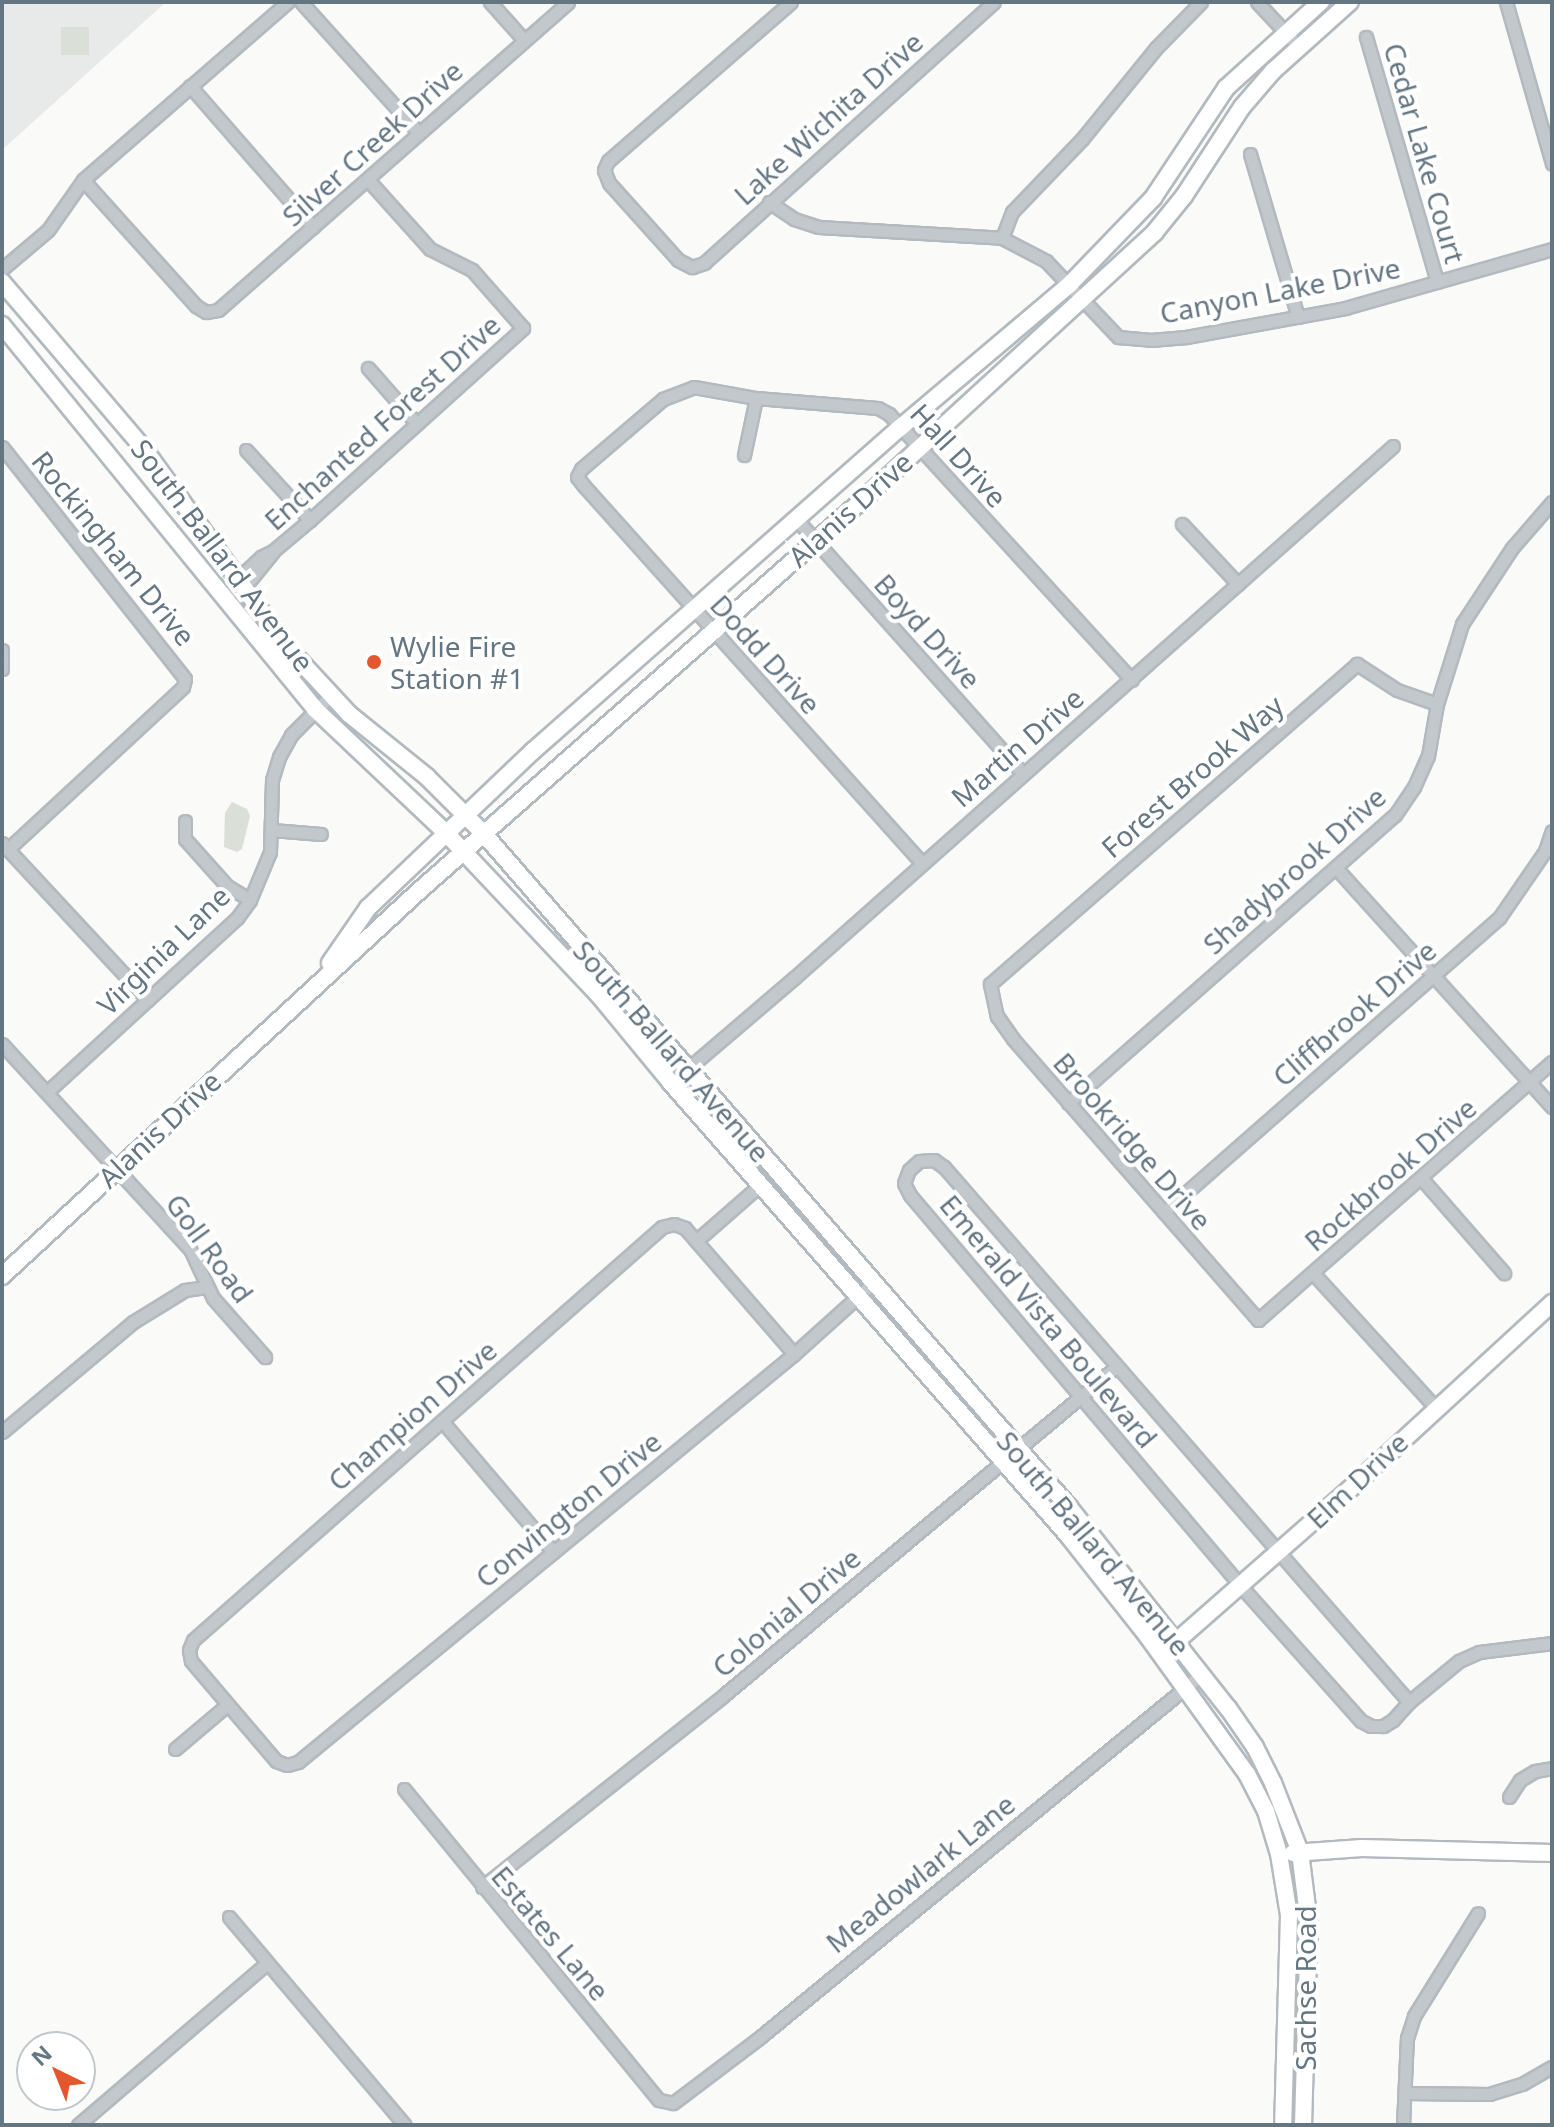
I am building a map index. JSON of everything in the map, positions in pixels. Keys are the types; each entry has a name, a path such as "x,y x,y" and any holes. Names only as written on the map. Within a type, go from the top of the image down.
{"main road":[{"name":"Alanis Drive","path":"317,984 368,908 466,814 901,427 1070,284 1153,198 1226,88 1321,2"},
{"name":"Alanis Drive","path":"2,1276 317,984 815,541 1154,233 1184,196 1242,107 1299,47 1350,2"},
{"name":"South Ballard Avenue","path":"2,282 144,449 287,647 331,695 466,814 1069,1507 1202,1674 1255,1747 1279,1796 1300,1852"},
{"name":"South Ballard Avenue","path":"2,325 315,709 447,834 587,983 1067,1534 1247,1774 1266,1811 1279,1854"},
{"name":"Elm Drive","path":"1159,1653 1177,1642 1276,1554 1552,1303"},
{"path":"1279,1854 1362,1848 1552,1853"},
{"name":"Sachse Road","path":"1300,1852 1309,1923 1303,2125"},
{"name":"Sachse Road","path":"1279,1854 1289,1915 1283,2125"}],"street":[{"path":"2,269 48,230 83,180 288,2"},
{"path":"301,2 419,133"},
{"path":"490,2 524,40"},
{"name":"Silver Creek Drive","path":"83,180 196,306 206,312 218,310 233,300 568,2"},
{"name":"Lake Wichita Drive","path":"791,2 608,161 604,170 609,183 668,249 692,267 704,263 994,2"},
{"path":"1002,238 1012,212 1082,139 1156,48 1201,2"},
{"path":"1257,2 1299,47"},
{"path":"1506,2 1552,164"},
{"name":"Cedar Lake Court","path":"1366,37 1437,282"},
{"path":"190,86 313,227"},
{"path":"1250,154 1298,317"},
{"name":"Enchanted Forest Drive","path":"224,598 242,582 251,579 265,566 273,551 523,328 472,270 430,249 368,180"},
{"name":"Canyon Lake Drive","path":"769,202 794,219 819,227 1002,238 1035,253 1084,298 1118,337 1186,337 1345,308 1552,249"},
{"path":"368,368 417,424"},
{"name":"Hall Drive","path":"577,477 581,469 663,399 679,392 706,386 756,398 878,408 901,427 1132,680"},
{"path":"744,455 756,398"},
{"name":"Martin Drive","path":"671,1083 1132,680 1393,446"},
{"name":"Rockingham Drive","path":"2,447 185,679 183,687 5,846"},
{"path":"246,450 310,520"},
{"name":"Dodd Drive","path":"577,477 921,862"},
{"name":"Shadybrook Drive","path":"1068,1103 1395,815 1414,787 1428,756 1437,704 1462,624 1512,548 1552,502"},
{"name":"Boyd Drive","path":"797,520 1023,774"},
{"path":"1182,524 1238,584"},
{"path":"2,650 2,669"},
{"name":"Forest Brook Way","path":"990,984 1357,664 1397,690 1437,704"},
{"name":"Virginia Lane","path":"47,1092 237,918 250,900 262,877 272,830 272,780 279,757 291,735 331,695"},
{"path":"185,821 185,839 227,886 250,900"},
{"path":"272,830 321,834"},
{"name":"Cliffbrook Drive","path":"1164,1212 1499,918 1545,851 1552,831"},
{"path":"5,846 148,1000"},
{"path":"1336,868 1552,1107"},
{"name":"Brookridge Drive","path":"990,984 997,1016 1068,1103 1258,1320"},
{"name":"Goll Road","path":"2,1044 190,1249 206,1287 265,1357"},
{"name":"Rockbrook Drive","path":"1258,1320 1552,1062"},
{"name":"Emerald Vista Boulevard","path":"934,1160 944,1167 1116,1367 1276,1554 1409,1702 1383,1726 1371,1726 1361,1721 1240,1585 910,1195 904,1183 909,1170 919,1161 934,1160"},
{"path":"1422,1179 1504,1273"},
{"path":"761,1184 696,1241 794,1354"},
{"name":"Champion Drive","path":"227,1705 191,1661 189,1650 193,1640 662,1227 674,1224 685,1228 696,1241"},
{"path":"1313,1273 1436,1408"},
{"name":"Convington Drive","path":"227,1705 276,1761 287,1765 298,1762 794,1354 874,1282"},
{"path":"2,1432 133,1322 185,1290 206,1287"},
{"name":"Colonial Drive","path":"482,1887 724,1695 1116,1367"},
{"path":"442,1421 553,1552"},
{"path":"1409,1702 1459,1661 1479,1652 1552,1643"},
{"name":"Meadowlark Lane","path":"666,2104 673,2103 759,2038 1202,1674"},
{"path":"175,1749 227,1705"},
{"path":"1509,1797 1520,1780 1535,1771 1552,1768"},
{"name":"Estates Lane","path":"404,1789 659,2100 666,2104"},
{"path":"1403,2125 1407,2038 1414,2016 1478,1913"},
{"path":"229,1917 405,2125"},
{"path":"78,2125 267,1963"},
{"path":"1405,2093 1489,2094 1522,2084 1552,2067"}],"shaded area":[{"path":"2,2 166,2 2,150"},
{"path":"61,27 89,27 89,55 61,55"},
{"path":"232,802 247,809 250,816 242,849 237,852 224,847 225,813"}],"place":[{"name":"Wylie Fire Station #1","path":"374,662"}]}
